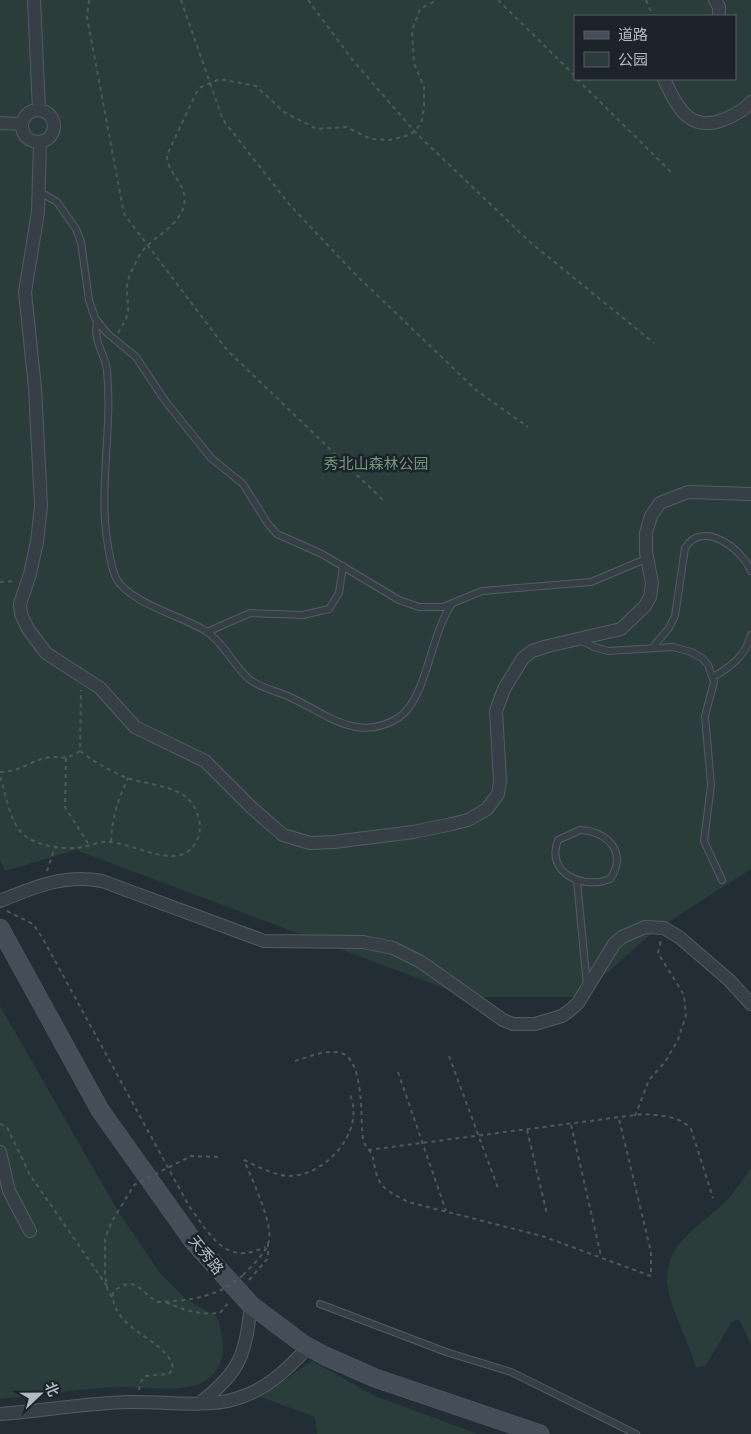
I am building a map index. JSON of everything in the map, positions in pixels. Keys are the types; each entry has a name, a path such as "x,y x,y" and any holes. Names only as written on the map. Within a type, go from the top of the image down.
{"main road":[{"name":"天秀路","path":"0,928 100,1110 193,1241 240,1284 251,1305 308,1347 374,1378 540,1434"}],"street":[{"path":"34,0 39,110"},
{"path":"715,0 719,7 719,15"},
{"path":"665,80 686,115 702,124 714,124 729,117 751,102"},
{"path":"39,110 48,114 54,126 51,136 40,142 28,138 23,132 22,124 29,113 39,110"},
{"path":"0,123 22,124"},
{"path":"40,142 40,192 25,292 35,388 41,487 37,542 28,581 20,604 21,614 28,629 46,653 100,688 135,727 205,760 252,808 283,835 310,843 334,842 413,832 468,820 487,809 498,794 500,781 496,711 514,671 523,658 532,651 621,629 645,606 652,590 645,543 647,525 656,508 666,499 696,491 751,494"},
{"path":"0,901 44,884 71,878 102,881 264,941 379,944 421,962 482,1005 513,1024 535,1024 562,1016 578,1003 614,944 622,937 645,927 666,929 679,937 729,980 751,1004"},
{"path":"0,1152 10,1191 30,1231"},
{"path":"201,1402 229,1379 236,1367 242,1355 247,1335 251,1305"},
{"path":"0,1414 140,1402 226,1401 252,1393 291,1366 308,1347"}],"lane":[{"path":"40,192 56,202 76,229 82,242 88,300 97,321 114,339 136,357 166,402 211,458 243,484 276,534 322,554 399,600 419,607 443,607 482,591 590,582 648,558"},
{"path":"97,321 96,340 107,369 108,434 103,508 106,536 115,576 130,592 153,606 207,632 250,680 292,698 328,719 348,726 374,728 400,717 413,704 419,691 437,629 453,602"},
{"path":"652,648 669,628 675,616 684,555 689,542 703,536 721,540 736,548 746,559 751,571"},
{"path":"207,632 250,613 303,616 329,608 339,593 343,566"},
{"path":"713,677 737,661 748,644 751,635"},
{"path":"579,639 594,647 608,650 673,647 691,652 702,658 714,682 705,716 711,785 704,841 722,880"},
{"path":"580,830 599,833 608,839 616,854 614,874 610,879 603,882 577,881 563,873 558,865 555,847 558,840 580,830"},
{"path":"577,881 587,987"},
{"path":"320,1304 446,1352 511,1372 636,1434"}],"path":[{"path":"89,0 87,17 124,214 227,350 384,502"},
{"path":"180,0 223,120 289,204 355,274 476,390 528,427"},
{"path":"308,0 351,58 415,132 531,243 654,343"},
{"path":"114,339 128,314 128,279 140,254 181,214 185,204 183,190 167,161 167,155 196,93 201,87 220,79 256,86 284,112 317,129 346,127 371,139 390,140 415,132 421,124 425,96 424,87 414,63 412,31 420,10 437,0"},
{"path":"498,0 574,75"},
{"path":"646,0 653,15"},
{"path":"578,80 673,174"},
{"path":"0,582 28,581"},
{"path":"80,751 81,675"},
{"path":"0,772 26,768 47,757 66,758 80,751"},
{"path":"0,777 11,813 22,833 41,844 55,847 89,846 111,842 125,844 152,854 169,857 184,853 193,848 200,834 200,820 194,807 181,792 128,778 92,760 80,751"},
{"path":"66,758 65,807 89,846"},
{"path":"111,842 112,820 117,801 128,778"},
{"path":"44,884 55,847"},
{"path":"0,909 33,924 42,937 189,1206 211,1236 226,1250 246,1255 265,1247"},
{"path":"635,1116 649,1080 665,1062 678,1040 686,1015 684,995 658,953 666,929"},
{"path":"296,1061 332,1052 347,1056 354,1069 360,1088 363,1140 372,1155 376,1175 383,1186 408,1202 542,1236 602,1256 651,1276 651,1252 619,1118"},
{"path":"449,1056 498,1188"},
{"path":"398,1072 447,1213"},
{"path":"113,1297 113,1292 128,1284 141,1287 158,1302 166,1302 199,1298 240,1284 268,1258 267,1224 244,1160 260,1168 287,1176 296,1175 324,1165 346,1139 353,1121 355,1109 350,1095"},
{"path":"368,1150 635,1116 660,1115 686,1123 691,1129 713,1198"},
{"path":"0,1124 6,1127 30,1175 107,1286 122,1316 130,1326 168,1355 173,1368 169,1374 155,1374 143,1378 139,1390 140,1402"},
{"path":"571,1125 602,1256"},
{"path":"527,1130 547,1214"},
{"path":"107,1286 105,1276 107,1232 134,1185 191,1156 220,1157"},
{"path":"166,1302 201,1314 220,1313 268,1242"}],"green space":[{"name":"秀北山森林公园","path":"0,0 751,0 751,869 653,932 580,997 468,997 76,850 5,871 0,860"},
{"path":"0,1006 119,1213 160,1273 186,1299 217,1317 222,1336 222,1354 216,1370 201,1383 183,1388 117,1387 0,1399"},
{"path":"751,1168 751,1345 739,1319 731,1323 706,1365 696,1368 670,1299 667,1273 671,1259 678,1246 687,1235 731,1196"},
{"path":"312,1361 375,1396 478,1434 317,1434 315,1417 261,1397"}]}
